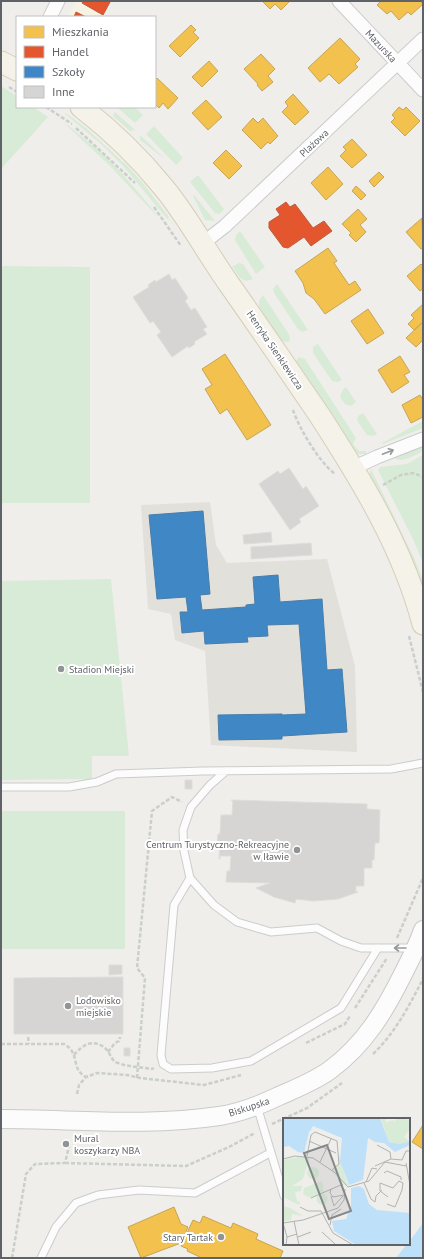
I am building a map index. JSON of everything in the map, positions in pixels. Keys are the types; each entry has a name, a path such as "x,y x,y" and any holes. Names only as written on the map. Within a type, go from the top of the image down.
{"main road":[{"path":"1,62 16,70"},
{"name":"Henryka Sienkiewicza","path":"82,108 112,132 165,188 193,247 219,270 281,358 345,472 381,517 408,576 416,628"}],"street":[{"path":"50,16 58,1"},
{"name":"Mazurska","path":"339,1 423,90"},
{"name":"Plażowa","path":"193,247 225,226 423,39"},
{"path":"345,472 377,456 423,439"},
{"name":"Biskupska","path":"1,1119 131,1121 220,1116 256,1105 306,1084 330,1070 368,1033 386,1006 420,938"}],"lane":[{"path":"1,787 69,787 97,782 116,774 391,769 423,763"},
{"path":"226,771 210,785 191,808 183,830 184,851 190,878 214,905 238,922 272,932 317,928 361,948 385,948 420,938"},
{"path":"190,878 174,905 161,1055 162,1064 171,1069 212,1068 251,1061 340,1008 385,948"},
{"path":"256,1105 283,1193"},
{"path":"41,1258 56,1227 76,1203 98,1195 139,1190 195,1193 270,1153"}],"path":[{"path":"47,108 74,126 136,185"},
{"path":"150,202 193,247"},
{"path":"292,408 297,422 327,468 345,472"},
{"path":"382,485 402,475 413,473 423,477"},
{"path":"416,628 423,692"},
{"path":"137,1078 145,978 137,968 152,812 172,797 191,808"},
{"path":"304,1044 345,1024 369,988 385,948 414,900 423,878"},
{"path":"28,1037 29,1044"},
{"path":"108,1052 115,1043 119,1041 120,1037"},
{"path":"74,1055 80,1047 89,1043 98,1044 108,1052 111,1058 117,1063 152,1069 162,1064"},
{"path":"1,1044 64,1044 70,1047 78,1069 81,1074 86,1077"},
{"path":"77,1094 80,1085 86,1077 97,1073 127,1075 137,1078 204,1085 244,1074"},
{"path":"12,1258 26,1174 35,1164 65,1163 70,1142"}],"shaded area":[{"path":"76,1 80,1 106,16 68,16"},
{"path":"210,502 216,545 227,563 327,559 355,666 357,752 211,745 205,651 175,640 171,614 148,609 141,505"}],"green space":[{"path":"1,86 16,95 16,108 34,108 48,117 1,169"},
{"path":"118,108 136,108 143,115 135,123"},
{"path":"115,112 135,130 130,131 113,116"},
{"path":"64,113 87,129 125,163 142,182 169,217 168,219 175,226 168,220 124,167 102,145"},
{"path":"62,121 101,152 130,182 157,215 110,166"},
{"path":"154,126 183,158 176,165 146,134"},
{"path":"140,135 165,159 140,140"},
{"path":"198,175 224,209 220,214 215,213 190,182"},
{"path":"194,195 215,221 205,220 193,196"},
{"path":"240,231 265,267 256,274 235,240 236,235"},
{"path":"239,263 243,264 253,279 246,281 239,276 232,267"},
{"path":"1,266 90,267 90,503 1,503"},
{"path":"277,284 308,330 302,332 298,329 274,293 273,289"},
{"path":"263,295 288,333 290,338 289,342 280,340 259,308 259,301"},
{"path":"318,344 342,380 338,382 332,381 313,353 313,347"},
{"path":"299,357 305,359 356,438 353,444 359,451 366,451 366,454 359,454 353,451 296,364"},
{"path":"346,387 356,402 351,406 345,404 340,397 343,389"},
{"path":"363,413 377,434 373,436 367,435 357,420 358,416"},
{"path":"423,421 423,428 383,444 382,443"},
{"path":"423,445 423,451 404,460 393,457"},
{"path":"423,455 423,563 413,539 378,470 380,467 407,464"},
{"path":"371,469 414,558 423,580 423,594 369,476"},
{"name":"Stadion Miejski","path":"111,579 129,756 92,756 92,779 1,780 1,581"},
{"path":"1,811 125,811 125,949 1,949"}],"water":[{"path":"423,1223 423,1258 396,1258 406,1245 410,1245 410,1241"}],"building: Mieszkania":[{"path":"262,1 290,1 281,10 275,4 270,9"},
{"path":"381,1 420,1 423,4 411,15 408,12 399,20 391,11 387,14 377,5"},
{"path":"191,25 196,30 193,32 199,38 180,57 169,46"},
{"path":"340,38 360,59 355,64 358,67 339,84 329,74 320,82 308,68"},
{"path":"261,54 275,69 268,76 273,82 262,91 257,85 258,84 244,69"},
{"path":"209,61 218,71 202,87 192,77"},
{"path":"157,78 178,98 168,109 163,103 159,108 156,105"},
{"path":"293,94 309,112 295,125 282,112 288,106 285,102"},
{"path":"206,100 222,117 208,130 192,113"},
{"path":"399,107 403,110 406,107 420,121 405,136 391,122 395,118 392,115"},
{"path":"253,118 258,123 263,118 278,136 270,144 268,142 261,149 242,130"},
{"path":"352,139 367,155 352,168 340,156 346,150 343,147"},
{"path":"226,150 242,166 229,179 213,163"},
{"path":"328,167 343,184 326,200 311,183"},
{"path":"379,172 384,177 374,187 369,181"},
{"path":"356,186 366,195 361,200 352,191"},
{"path":"358,209 367,219 360,225 366,232 356,242 349,235 351,233 342,224"},
{"path":"422,218 423,248 421,249 406,232"},
{"path":"328,248 337,261 334,263 349,285 355,281 361,290 325,314 314,299 306,293 303,283 295,271"},
{"path":"421,264 423,266 423,289 420,291 407,276"},
{"path":"423,304 423,322 414,330 408,324 414,318 411,315"},
{"path":"368,309 384,333 367,344 351,321"},
{"path":"423,322 423,340 416,347 406,338"},
{"path":"225,354 271,425 247,440 227,409 220,414 205,389 212,385 202,369"},
{"path":"400,356 410,372 404,375 409,382 392,393 378,370"},
{"path":"420,395 423,400 423,417 411,423 402,405"},
{"path":"423,1125 423,1149 412,1142"},
{"path":"174,1207 181,1224 188,1227 181,1243 141,1258 128,1227"},
{"name":"Stary Tartak","path":"203,1216 231,1228 233,1223 258,1234 256,1239 283,1251 280,1258 202,1258 187,1251 188,1249 181,1246 193,1220 200,1223"}],"building: Handel":[{"path":"83,1 110,2 103,15 82,3"},
{"path":"76,12 84,16 74,16"},
{"path":"286,202 290,207 295,204 313,228 324,221 332,231 311,246 304,237 288,248 283,247 269,228 269,222 280,215 276,209"}],"building: Szkoły":[{"path":"203,511 210,594 200,595 202,610 246,607 246,605 255,604 253,577 278,575 280,602 322,599 327,670 342,669 347,732 282,736 282,739 219,740 218,715 306,714 299,624 267,625 268,636 247,637 248,642 205,644 204,631 182,633 180,612 188,612 186,597 157,599 149,515"}],"building: Inne":[{"path":"169,274 172,280 175,278 188,298 185,301 191,310 195,308 207,327 203,329 207,334 194,342 195,344 189,348 188,346 172,357 157,335 161,332 153,321 150,323 133,297 149,287 148,285 155,280 156,282"},
{"path":"289,468 303,489 306,486 319,506 299,519 301,522 290,530 259,484 278,471 280,474"},
{"path":"271,532 272,542 244,544 243,535"},
{"path":"311,543 312,555 251,559 251,547"},
{"path":"185,780 192,780 192,789 185,789"},
{"name":"Centrum Turystyczno-Rekreacyjne w Iławie","path":"231,800 367,804 367,809 380,810 379,843 375,843 372,868 364,868 364,886 356,886 356,892 358,892 338,899 313,901 296,899 295,903 274,897 256,888 270,883 226,882 227,871 230,871 231,856 220,856 219,859 220,844 217,844 218,834 220,834 221,815 232,815 233,801"},
{"path":"109,965 122,965 122,974 109,975"},
{"name":"Lodowisko miejskie","path":"123,977 123,1034 14,1034 14,978"},
{"path":"124,1048 130,1048 130,1056 124,1056"}],"place":[{"name":"Stadion Miejski","path":"61,669"},
{"name":"Centrum Turystyczno-Rekreacyjne w Iławie","path":"297,850"},
{"name":"Lodowisko miejskie","path":"68,1006"},
{"name":"Mural koszykarzy NBA","path":"66,1144"},
{"name":"Stary Tartak","path":"221,1237"}]}
